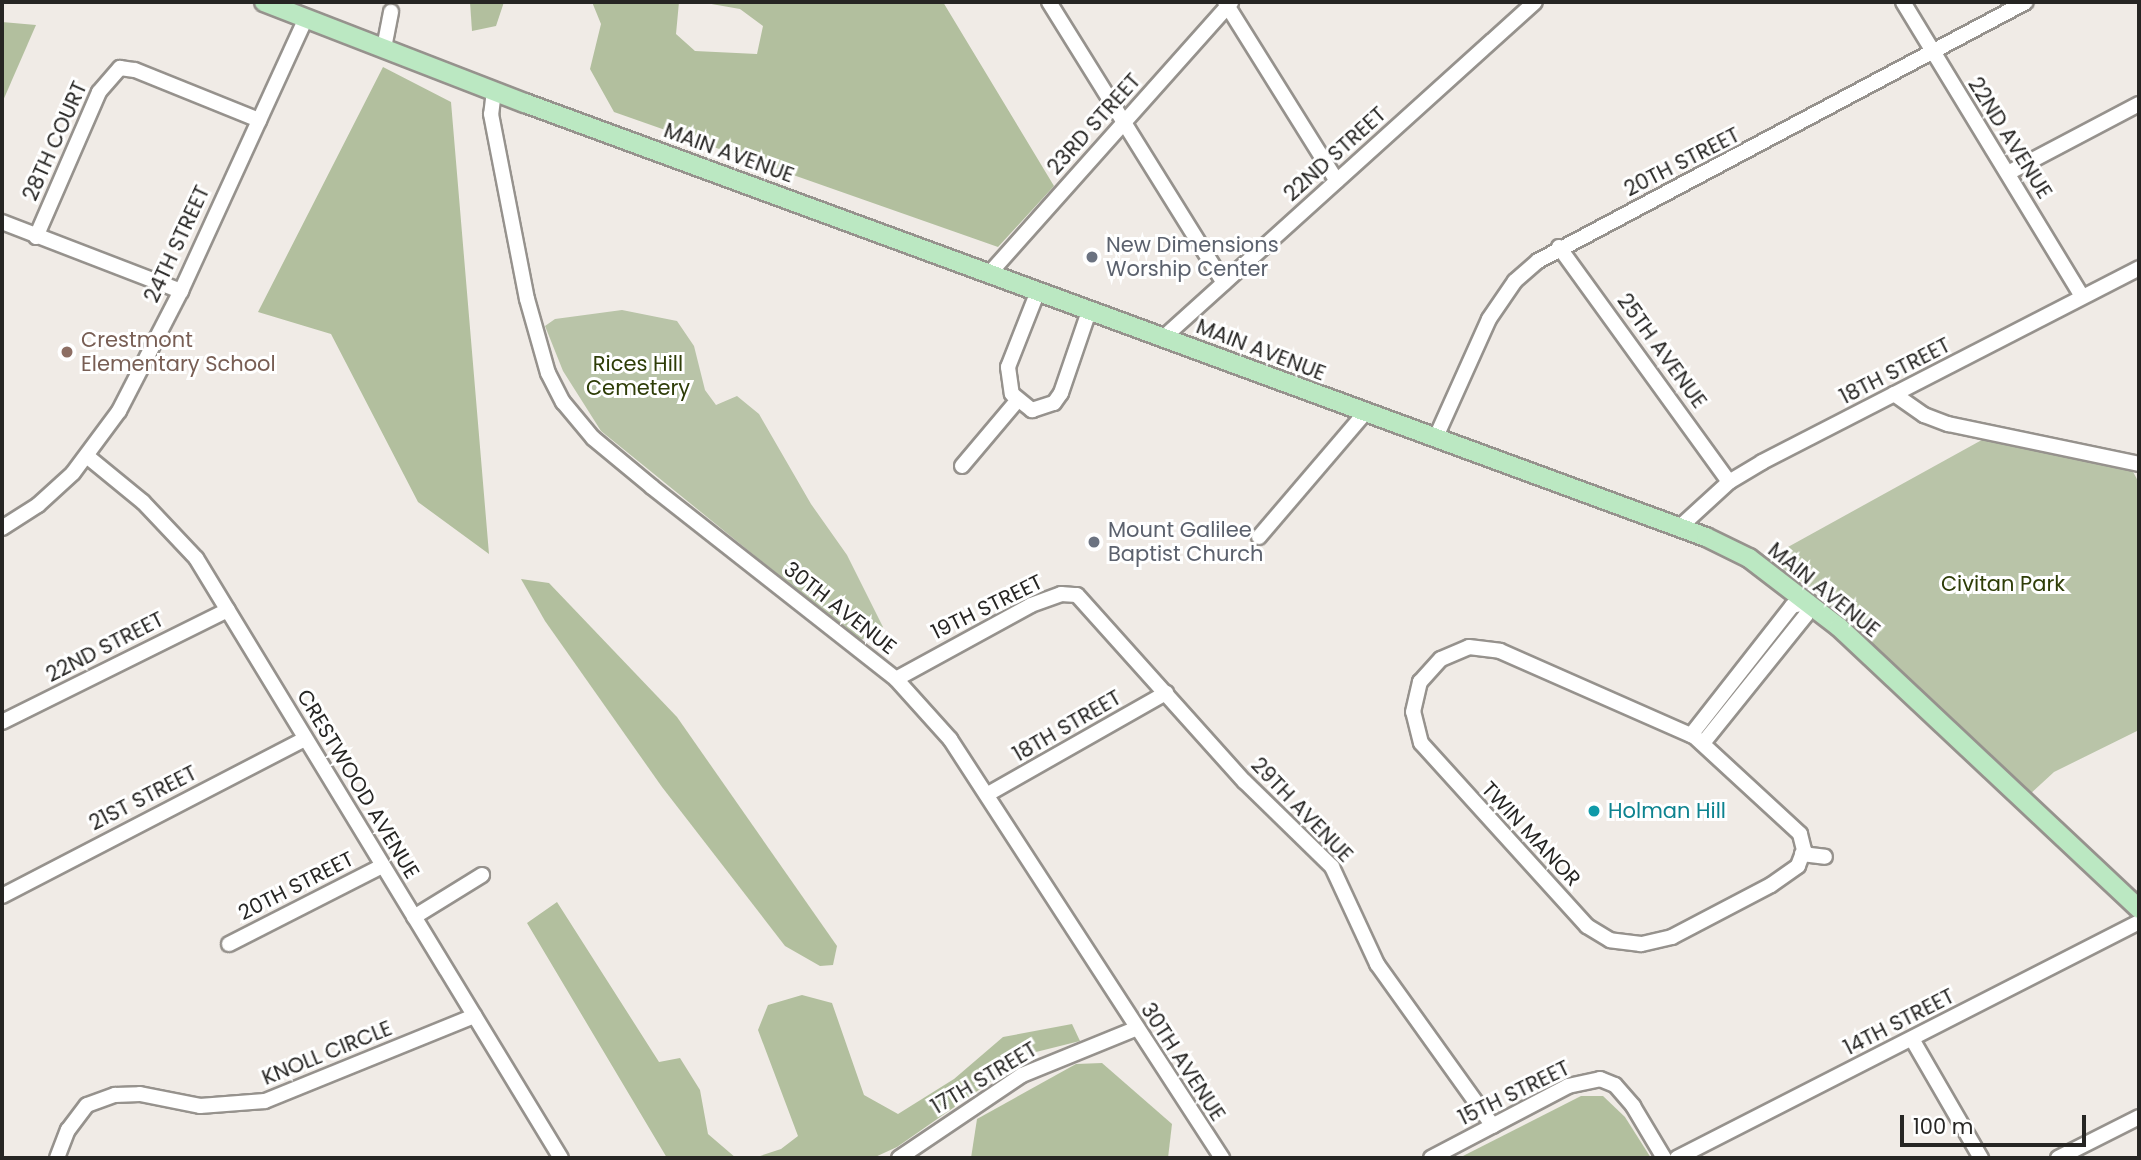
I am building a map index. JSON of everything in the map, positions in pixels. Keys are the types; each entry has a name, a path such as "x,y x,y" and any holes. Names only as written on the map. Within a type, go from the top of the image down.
{"main road":[{"name":"MAIN AVENUE","path":"264,2 494,91 1364,414 1436,437 1681,526 1749,558 1809,602 2139,909"}],"street":[{"path":"1049,2 1224,283"},
{"name":"22ND STREET","path":"1163,338 1535,2"},
{"name":"22ND AVENUE","path":"1903,2 2082,296"},
{"name":"20TH STREET","path":"1436,437 1474,345 1494,310 1515,281 1559,247 2026,2"},
{"path":"1228,3 1337,181"},
{"name":"23RD STREET","path":"989,274 1228,3"},
{"path":"384,48 391,12"},
{"name":"24TH STREET","path":"2,528 38,505 88,457 119,411 181,291 306,18"},
{"name":"28TH COURT","path":"36,237 99,92 120,68 135,70 259,120"},
{"name":"30TH AVENUE","path":"494,91 491,114 527,299 548,373 563,402 593,438 632,471 896,679 950,739 988,794 1135,1029 1222,1158"},
{"path":"2008,173 2139,104"},
{"path":"2,222 181,291"},
{"name":"25TH AVENUE","path":"1559,247 1728,482"},
{"name":"18TH STREET","path":"1681,526 1728,482 2139,268"},
{"path":"1038,291 1008,367 1007,383 1017,401 1032,410 1054,403 1089,311"},
{"path":"1894,394 1924,415 1948,424 2138,466"},
{"path":"962,466 1017,401"},
{"path":"1259,537 1364,414"},
{"name":"CRESTWOOD AVENUE","path":"88,457 166,524 195,558 561,1158"},
{"name":"19TH STREET","path":"896,679 961,641 1061,594"},
{"name":"29TH AVENUE","path":"1061,594 1077,595 1088,605 1245,782 1332,867 1377,964 1493,1126"},
{"path":"1697,739 1791,606 1809,602"},
{"name":"22ND STREET","path":"2,722 228,610"},
{"name":"TWIN MANOR","path":"1469,647 1500,651 1697,739 1800,834 1802,855 1798,866 1771,885 1671,937 1641,944 1610,940 1587,926 1439,766 1421,743 1413,712 1420,682 1441,659 1469,647"},
{"name":"18TH STREET","path":"988,794 1166,693"},
{"name":"21ST STREET","path":"2,896 305,739"},
{"path":"1802,855 1825,857"},
{"name":"20TH STREET","path":"229,944 382,866"},
{"path":"414,917 482,875"},
{"name":"14TH STREET","path":"1677,1158 2139,922"},
{"name":"KNOLL CIRCLE","path":"57,1158 68,1130 87,1105 115,1095 140,1094 200,1106 265,1101 474,1016"},
{"name":"17TH STREET","path":"899,1158 1022,1075 1135,1029"},
{"path":"1912,1039 1981,1158"},
{"name":"15TH STREET","path":"1430,1158 1568,1086 1600,1079 1615,1085 1633,1106 1664,1158"},
{"path":"2058,1158 2139,1117"}],"green space":[{"path":"470,2 504,2 496,26 472,31"},
{"path":"592,2 679,2 676,34 695,51 757,54 763,26 740,9 700,2 943,2 1054,186 998,247 614,112 590,69 601,24"},
{"path":"2,22 36,25 2,103"},
{"path":"383,67 451,102 489,554 418,502 331,334 258,312"},
{"name":"Rices Hill Cemetery","path":"622,310 677,321 694,346 705,390 716,405 737,396 759,414 811,504 847,555 883,627 860,641 601,431 563,371 545,326 555,319"},
{"name":"Civitan Park","path":"1989,436 2100,464 2130,466 2139,483 2139,730 2054,772 2029,795 1816,592 1768,558"},
{"path":"521,579 549,583 677,717 837,946 833,965 820,966 785,946 662,787 545,621"},
{"path":"557,902 659,1062 680,1058 700,1090 708,1134 736,1158 667,1158 527,923"},
{"path":"802,995 832,1003 864,1095 898,1114 954,1079 1003,1037 1072,1024 1080,1041 1032,1053 897,1147 873,1158 754,1158 781,1149 798,1136 758,1030 768,1005"},
{"path":"1102,1063 1172,1124 1168,1158 971,1158 977,1119 1076,1064"},
{"path":"1581,1096 1603,1096 1625,1117 1651,1158 1459,1158"}],"place":[{"name":"New Dimensions Worship Center","path":"1092,257"},
{"name":"Crestmont Elementary School","path":"67,352"},
{"name":"Mount Galilee Baptist Church","path":"1094,542"},
{"name":"Holman Hill","path":"1594,811"}]}
